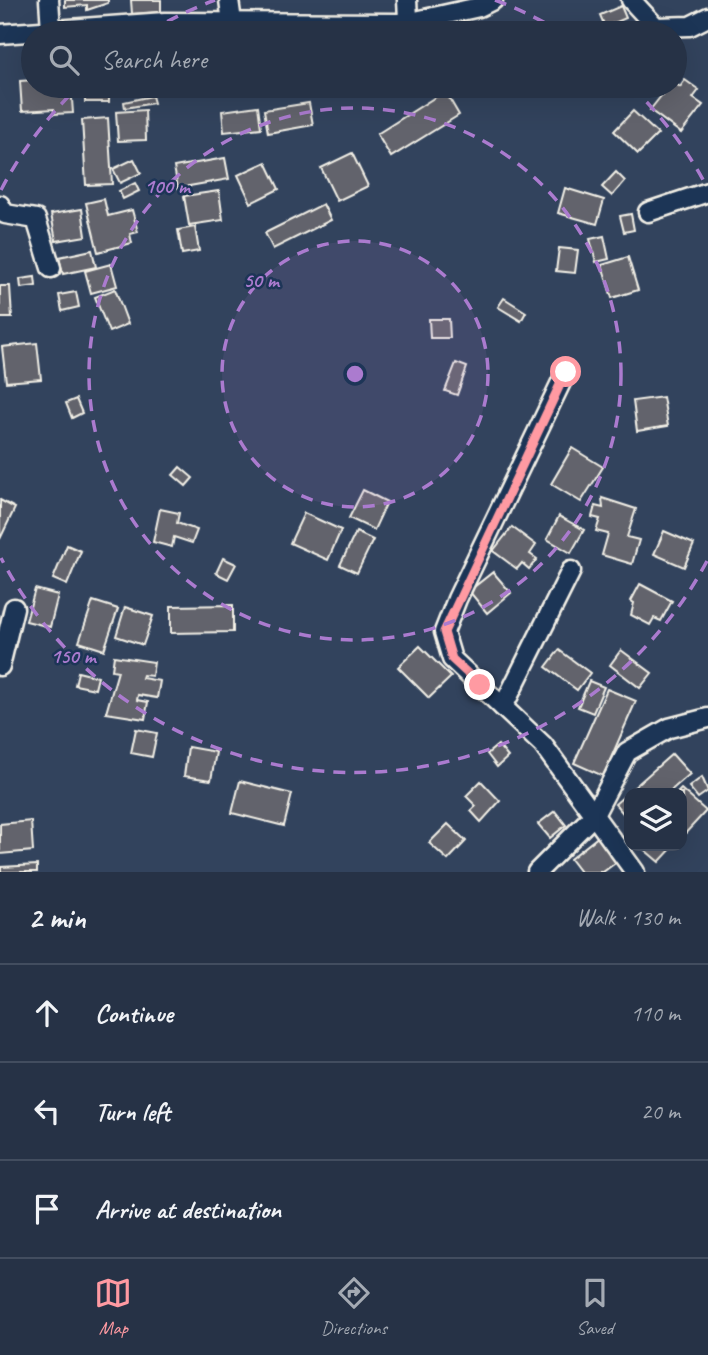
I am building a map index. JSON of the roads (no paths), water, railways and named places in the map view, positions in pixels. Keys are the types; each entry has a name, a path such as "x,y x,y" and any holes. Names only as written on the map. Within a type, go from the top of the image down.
{"street":[{"path":"49,0 50,21"},
{"path":"229,0 232,21"},
{"path":"416,21 493,0"},
{"path":"631,0 650,21"},
{"path":"687,26 708,17"},
{"path":"0,34 21,32"},
{"path":"648,212 708,192"},
{"path":"0,205 5,214 36,219 51,268"},
{"path":"566,372 444,632 452,659 543,745 635,872"},
{"path":"503,707 571,571"},
{"path":"0,666 14,608"},
{"path":"537,872 594,815 627,752 669,728 708,718"}]}
